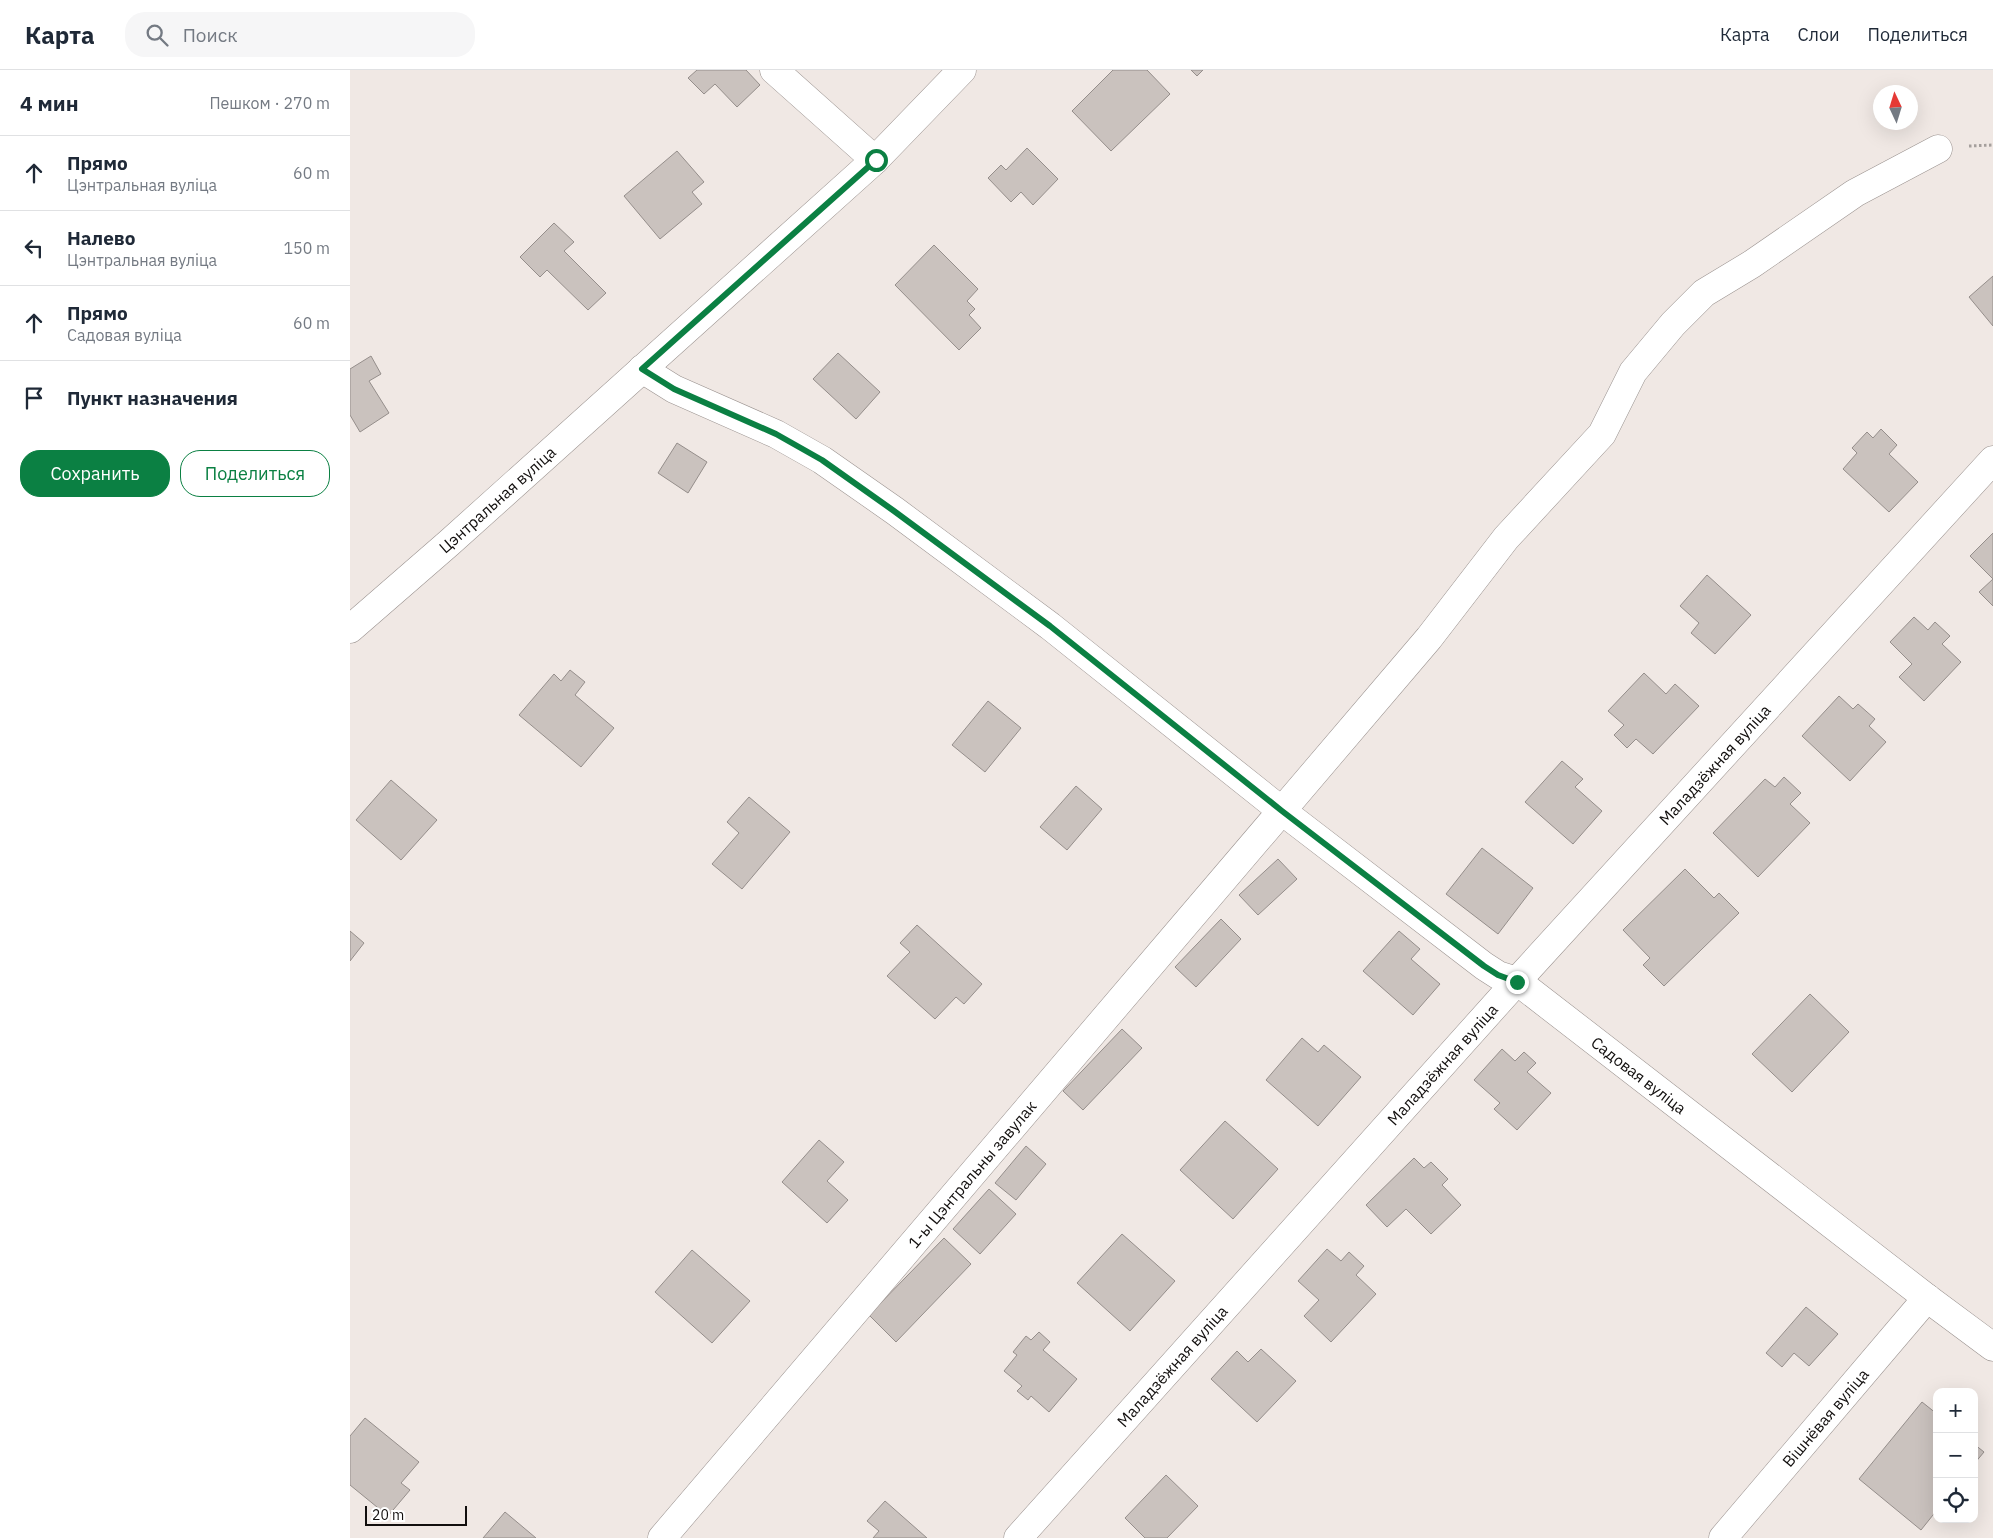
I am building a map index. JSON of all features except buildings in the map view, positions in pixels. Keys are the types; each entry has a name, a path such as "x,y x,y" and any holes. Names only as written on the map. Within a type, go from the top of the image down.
{"street":[{"path":"774,70 876,160"},
{"name":"Цэнтральная вуліца","path":"350,629 450,543 876,160 962,70"},
{"name":"1-ы Цэнтральны завулак","path":"662,1538 1429,638 1506,538 1602,434 1633,372 1673,324 1704,293 1752,264 1854,193 1938,149"},
{"path":"642,369 674,389 776,434 822,460 1050,626 1282,811"},
{"name":"Маладзёжная вуліца","path":"1018,1538 1517,982 1993,460"},
{"name":"Садовая вуліца","path":"1282,811 1484,966 1498,975 1517,982 1927,1298 1993,1346"},
{"name":"Вішнёвая вуліца","path":"1723,1538 1927,1298"}],"route":[{"path":"876,160 642,369 674,389 776,434 822,460 1050,626 1282,811 1484,966 1498,975 1517,982"}]}
